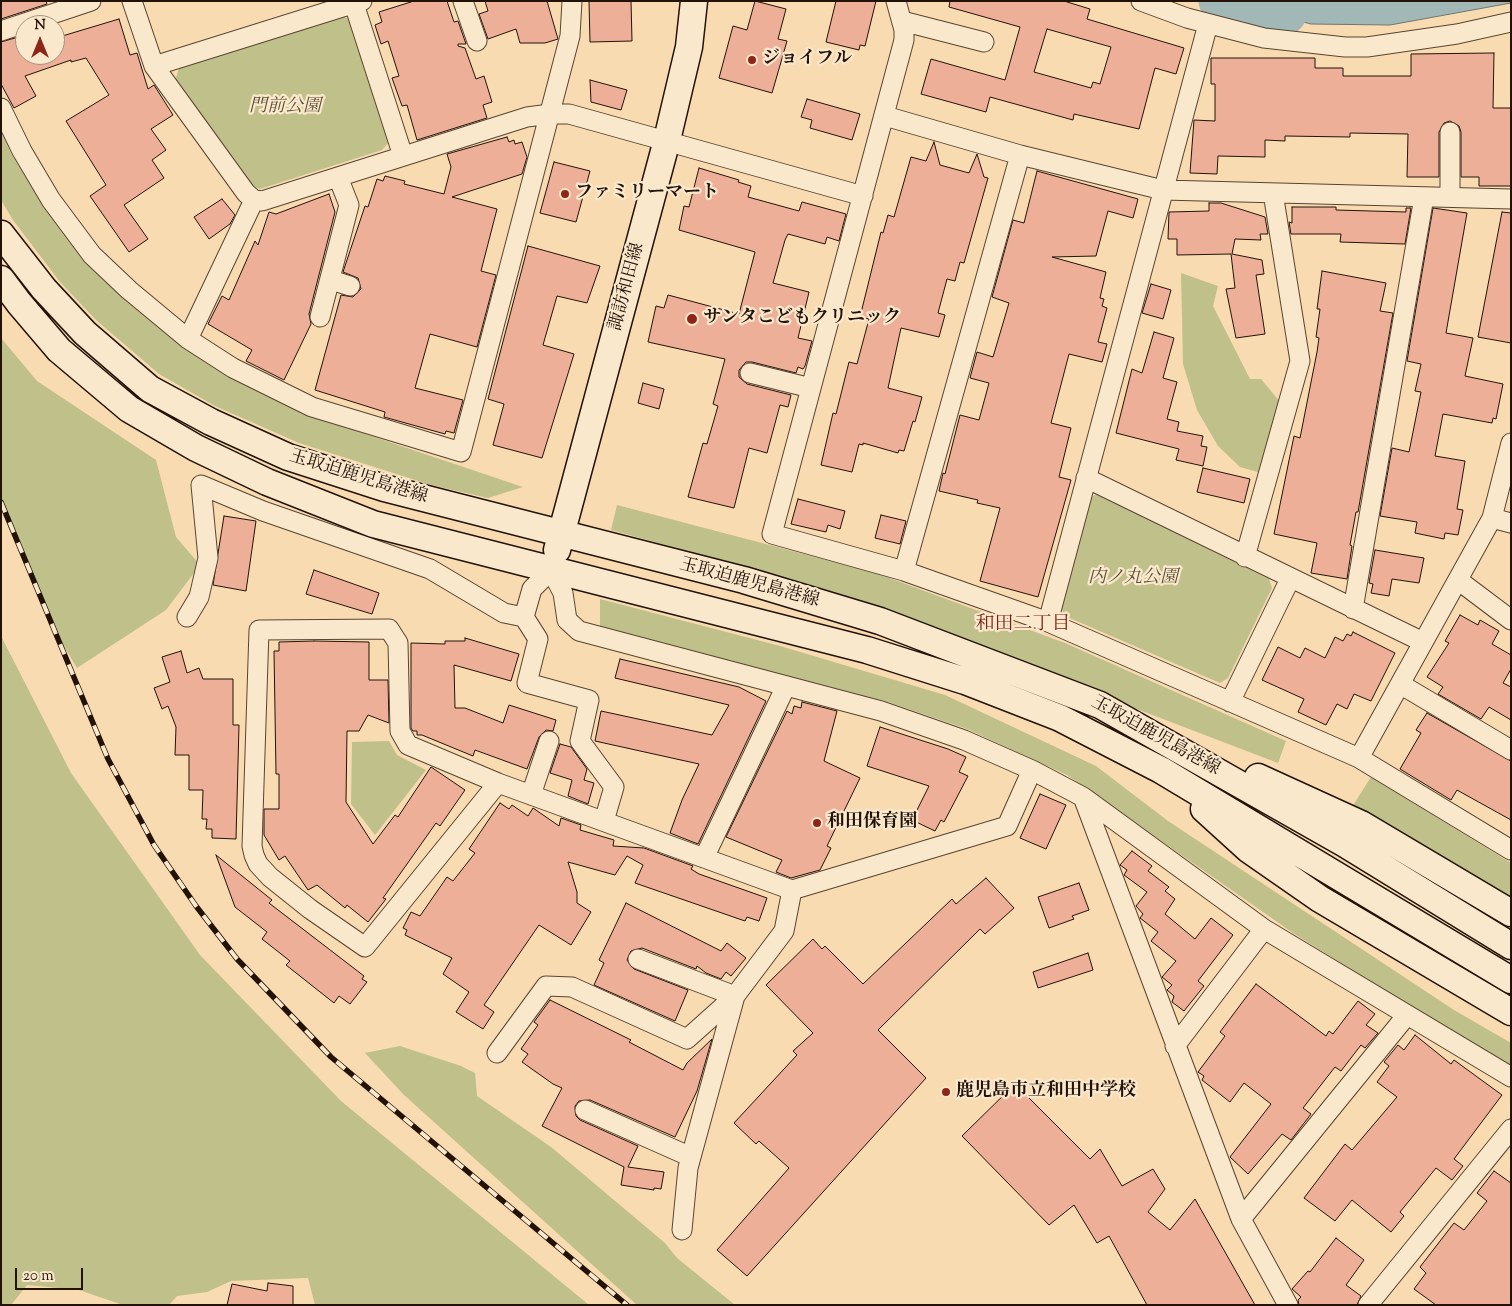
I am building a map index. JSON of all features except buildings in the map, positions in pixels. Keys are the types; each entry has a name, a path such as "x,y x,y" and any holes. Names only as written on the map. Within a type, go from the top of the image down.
{"main road":[{"name":"諏訪和田線","path":"551,570 667,140 689,47 694,1"},
{"name":"玉取迫鹿児島港線","path":"1,234 44,289 85,333 150,389 211,422 288,457 384,488 744,580 880,621 1100,705 1345,844 1511,946"},
{"name":"玉取迫鹿児島港線","path":"1,279 60,350 129,409 196,448 267,482 373,524 867,650 965,681 1060,718 1161,770 1511,980"},
{"path":"1100,705 1361,824 1511,913"},
{"path":"1161,770 1248,849 1320,899 1511,1012"}],"street":[{"path":"1,31 91,1"},
{"path":"132,1 154,66 246,193 254,200 262,201 527,118 550,114 568,114 863,196"},
{"path":"463,1 477,41"},
{"path":"1,108 22,151 51,200 92,255 129,290 188,339 233,368 312,407 461,452 570,36 572,1"},
{"path":"896,1 902,21 904,40 772,534 904,571 1048,622 1359,758 1511,850"},
{"path":"1141,1 1208,24 1264,38 1345,47 1367,47 1457,34 1511,22"},
{"path":"154,66 358,3 404,156"},
{"path":"902,21 984,42"},
{"path":"1048,622 1162,190 1208,24"},
{"path":"885,116 1020,155 1162,190 1511,199"},
{"path":"1450,132 1450,197"},
{"path":"904,571 1020,155"},
{"path":"320,317 331,280 348,205 338,177"},
{"path":"1245,558 1300,361 1273,193"},
{"path":"1353,609 1424,197"},
{"path":"188,339 254,200"},
{"path":"331,280 350,286"},
{"path":"750,373 811,388"},
{"path":"1359,758 1492,518 1511,443"},
{"path":"1086,478 1245,558 1423,642"},
{"path":"187,617 199,597 208,558 201,485 263,511 430,569 504,613 524,617 538,639 526,683 588,700 580,741 614,787 604,821"},
{"path":"1492,518 1511,523"},
{"path":"524,617 532,589 551,570 563,593 567,620 580,631 882,710 964,740 1032,770 1083,797 1264,929 1511,1077"},
{"path":"1230,702 1290,579"},
{"path":"1458,580 1511,620"},
{"path":"498,783 365,946 310,909 270,877 258,864 254,855 252,846 259,630 389,629 398,643 400,730 408,745 498,783 792,890 1008,826 1032,770"},
{"path":"1400,684 1511,750"},
{"path":"704,858 786,686"},
{"path":"531,795 549,741"},
{"path":"1083,797 1241,1219 1288,1305"},
{"path":"498,1053 546,986 572,987 687,1039 735,996 784,931 792,890"},
{"path":"1175,1046 1264,929"},
{"path":"638,959 735,996"},
{"path":"682,1230 691,1157 735,996"},
{"path":"1241,1219 1407,1015"},
{"path":"585,1110 691,1157"},
{"path":"1368,1305 1511,1129"}],"green space":[{"name":"門前公園","path":"343,17 350,19 390,141 382,150 260,189 253,186 175,81 179,68"},
{"path":"1,133 13,157 42,204 84,260 182,347 309,415 523,487 488,498 431,485 299,443 215,406 159,374 96,320 60,282 13,220 1,200"},
{"path":"1181,273 1218,286 1213,306 1250,379 1261,379 1281,403 1261,473 1240,467 1218,446 1197,410 1183,364"},
{"path":"1,338 37,381 156,460 176,537 200,565 166,610 77,668 47,618 1,510"},
{"name":"内ノ丸公園","path":"1097,494 1269,579 1272,588 1228,678 1220,683 1065,616 1060,606 1088,499"},
{"path":"617,505 876,573 1065,643 1286,741 1278,763 878,610 748,568 611,530"},
{"path":"600,599 780,646 945,695 1096,766 1168,821 1454,1010 1511,1043 1511,1069 1293,933 1067,775 967,729 885,701 786,679 600,626"},
{"path":"1,636 71,773 200,955 341,1101 589,1305 315,1305 308,1278 231,1281 207,1292 177,1296 169,1305 123,1305 79,1290 27,1285 11,1305 1,1305"},
{"path":"389,741 397,755 426,770 375,835 351,804 352,742"},
{"path":"1371,777 1511,863 1511,900 1352,807"},
{"path":"400,1046 461,1066 475,1073 477,1096 551,1147 665,1243 677,1258 735,1305 637,1305 404,1095 365,1053"}],"shaded area":[{"path":"1222,1 1511,1 1511,3 1390,25 1311,24"}],"waterway":[{"path":"1219,1 1286,14"}],"railway":[{"path":"1,502 108,759 154,845 196,906 237,959 331,1057 627,1305"}],"place":[{"name":"ジョイフル","path":"752,60"},
{"name":"ファミリーマート","path":"565,194"},
{"name":"サンタこどもクリニック","path":"692,319"},
{"name":"和田保育園","path":"817,823"},
{"name":"鹿児島市立和田中学校","path":"946,1092"}],"district":[{"name":"和田二丁目","path":"1023,626"}]}
